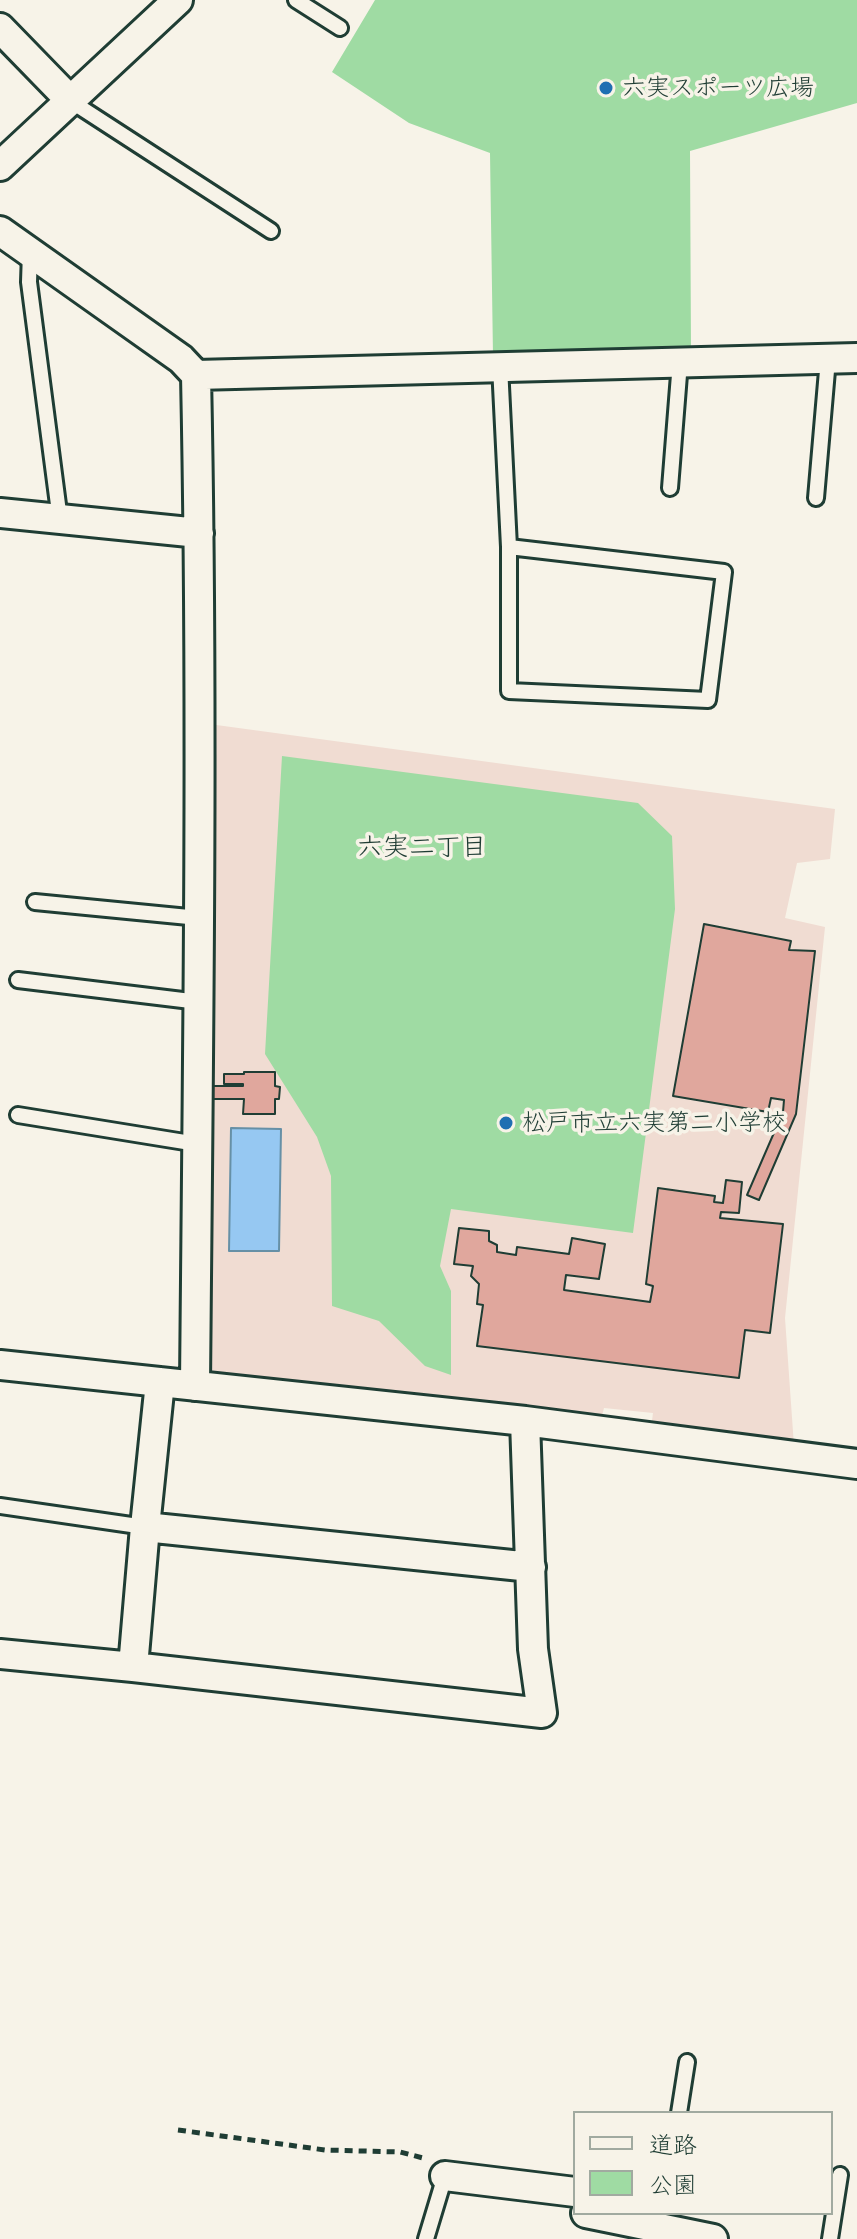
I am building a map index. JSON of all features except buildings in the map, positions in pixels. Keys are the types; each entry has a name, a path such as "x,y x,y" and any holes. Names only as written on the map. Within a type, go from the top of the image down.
{"street":[{"path":"0,166 178,0"},
{"path":"0,28 69,99"},
{"path":"0,231 181,359 196,375 199,1002 195,1386"},
{"path":"196,375 857,358"},
{"path":"0,513 199,533"},
{"path":"0,1365 525,1421 857,1464"},
{"path":"133,1667 160,1382"},
{"path":"0,1654 542,1713 533,1649 525,1421"},
{"path":"145,1527 531,1567"},
{"path":"445,2176 573,2192"},
{"path":"581,2239 586,2215"},
{"path":"605,2215 663,2221 713,2239"}],"lane":[{"path":"296,0 340,28"},
{"path":"69,99 271,231"},
{"path":"30,252 29,282 60,520"},
{"path":"816,498 828,359"},
{"path":"670,488 680,362"},
{"path":"500,366 509,547 509,691 708,700 724,572 509,547"},
{"path":"35,902 199,918"},
{"path":"18,980 199,1002"},
{"path":"18,1115 197,1144"},
{"path":"0,1506 145,1527"},
{"path":"679,2111 687,2062"},
{"path":"830,2239 840,2175"},
{"path":"426,2239 445,2176"}],"path":[{"path":"178,2130 325,2150 400,2152 429,2160 445,2176"}],"shaded area":[{"name":"松戸市立六実第二小学校","path":"209,724 835,809 830,859 797,863 785,918 825,927 785,1318 794,1446 651,1428 653,1413 604,1408 602,1416 204,1372"}],"green space":[{"name":"六実スポーツ広場","path":"375,0 857,0 857,103 690,151 691,351 493,356 490,153 409,123 332,72"},
{"path":"282,756 638,803 672,836 675,909 633,1233 451,1209 440,1266 451,1291 451,1375 425,1366 379,1321 332,1306 331,1176 317,1137 265,1054"}],"water":[{"path":"231,1128 281,1129 279,1251 229,1251"}],"place":[{"name":"六実スポーツ広場","path":"606,88"},
{"name":"松戸市立六実第二小学校","path":"506,1123"}],"district":[{"name":"六実二丁目","path":"422,848"}]}
